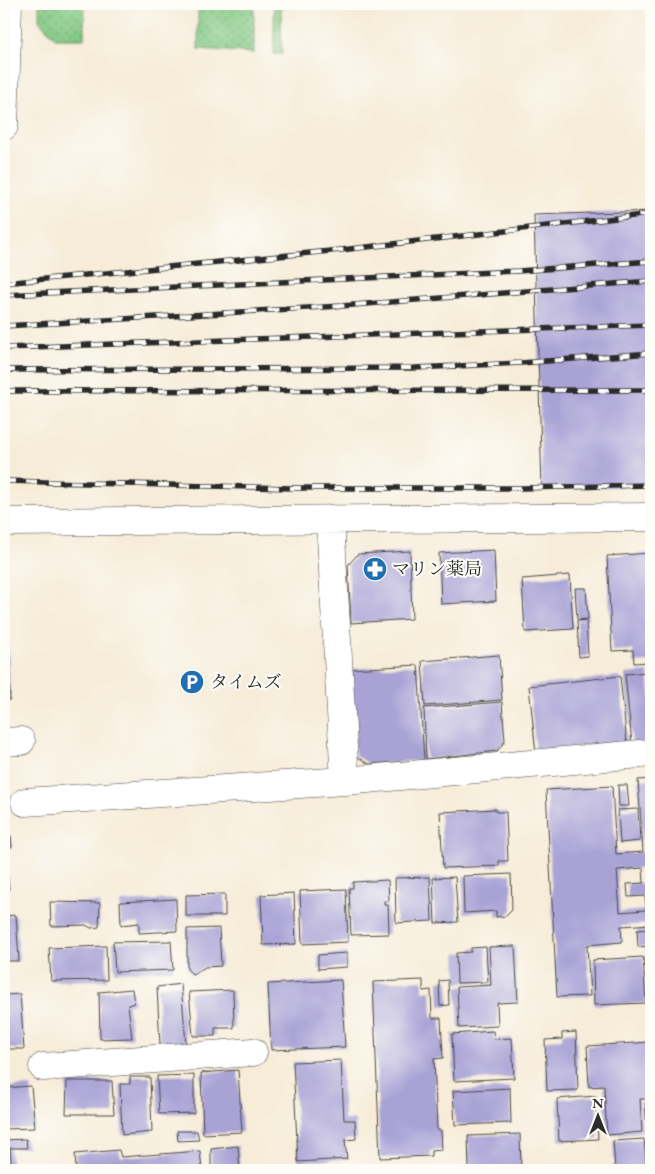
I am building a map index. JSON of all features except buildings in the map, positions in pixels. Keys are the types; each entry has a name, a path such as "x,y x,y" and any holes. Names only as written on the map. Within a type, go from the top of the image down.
{"street":[{"path":"4,126 8,4"},
{"path":"4,522 651,517"},
{"path":"330,519 345,781"},
{"path":"25,802 345,781 651,753"},
{"path":"43,1067 253,1052"}],"green space":[{"path":"39,4 85,4 84,39 56,39 39,21"},
{"path":"198,4 254,4 254,53 198,49"},
{"path":"274,4 281,4 282,54 274,54"}],"railway":[{"path":"4,283 341,250 651,214"},
{"path":"4,295 518,271 651,261"},
{"path":"4,326 341,306 651,281"},
{"path":"4,348 651,325"},
{"path":"4,370 415,368 521,363 651,353"},
{"path":"4,391 651,390"},
{"path":"4,481 294,488 522,488 651,485"}],"place":[{"name":"マリン薬局","path":"375,569"},
{"name":"タイムズ","path":"192,682"}]}
